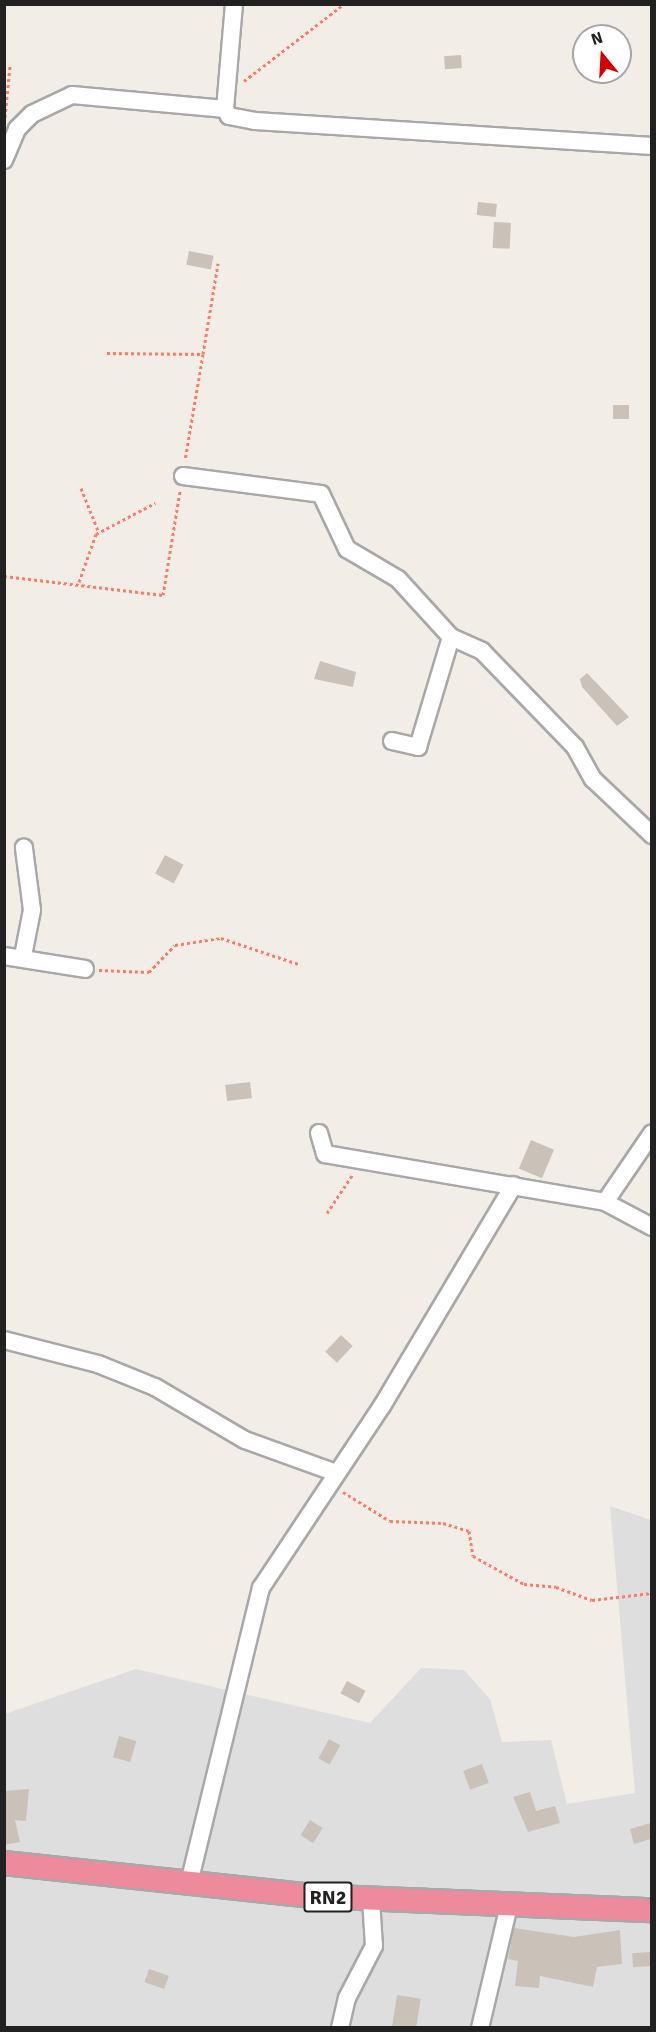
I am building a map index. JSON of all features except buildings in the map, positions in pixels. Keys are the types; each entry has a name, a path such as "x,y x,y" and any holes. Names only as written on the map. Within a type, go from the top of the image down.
{"highway":[{"name":"RN2","path":"4,1863 189,1884 371,1899 398,1896 509,1905 651,1910"}],"street":[{"path":"234,4 225,109 229,116 255,121 651,146"},
{"path":"4,160 17,129 50,102 72,95 225,109"},
{"path":"183,476 321,494 347,549 398,579 451,637 482,651 575,747 593,779 651,835"},
{"path":"392,741 418,747 451,637"},
{"path":"22,956 32,910 24,848"},
{"path":"4,956 22,956 85,969"},
{"path":"319,1133 325,1154 354,1157 605,1202 651,1227"},
{"path":"605,1202 651,1133"},
{"path":"189,1884 243,1644 261,1588 514,1185"},
{"path":"4,1340 98,1364 155,1387 244,1440 332,1478"},
{"path":"340,2028 347,1998 374,1946 371,1899"},
{"path":"480,2028 509,1905"}],"path":[{"path":"228,87 251,77 344,4"},
{"path":"10,66 10,88 5,120 17,129"},
{"path":"4,88 10,88"},
{"path":"4,576 79,582 163,595 218,263"},
{"path":"108,353 203,354"},
{"path":"81,488 99,532"},
{"path":"79,582 99,532 156,503"},
{"path":"85,969 149,972 175,945 221,938 301,965"},
{"path":"327,1213 353,1182 354,1157"},
{"path":"332,1478 390,1521 443,1523 469,1531 473,1556 524,1584 556,1587 592,1600 651,1593"}],"shaded area":[{"path":"610,1506 651,1520 651,2027 5,2028 5,1714 136,1669 370,1723 421,1668 464,1670 490,1699 502,1742 551,1740 567,1804 635,1793"}]}
